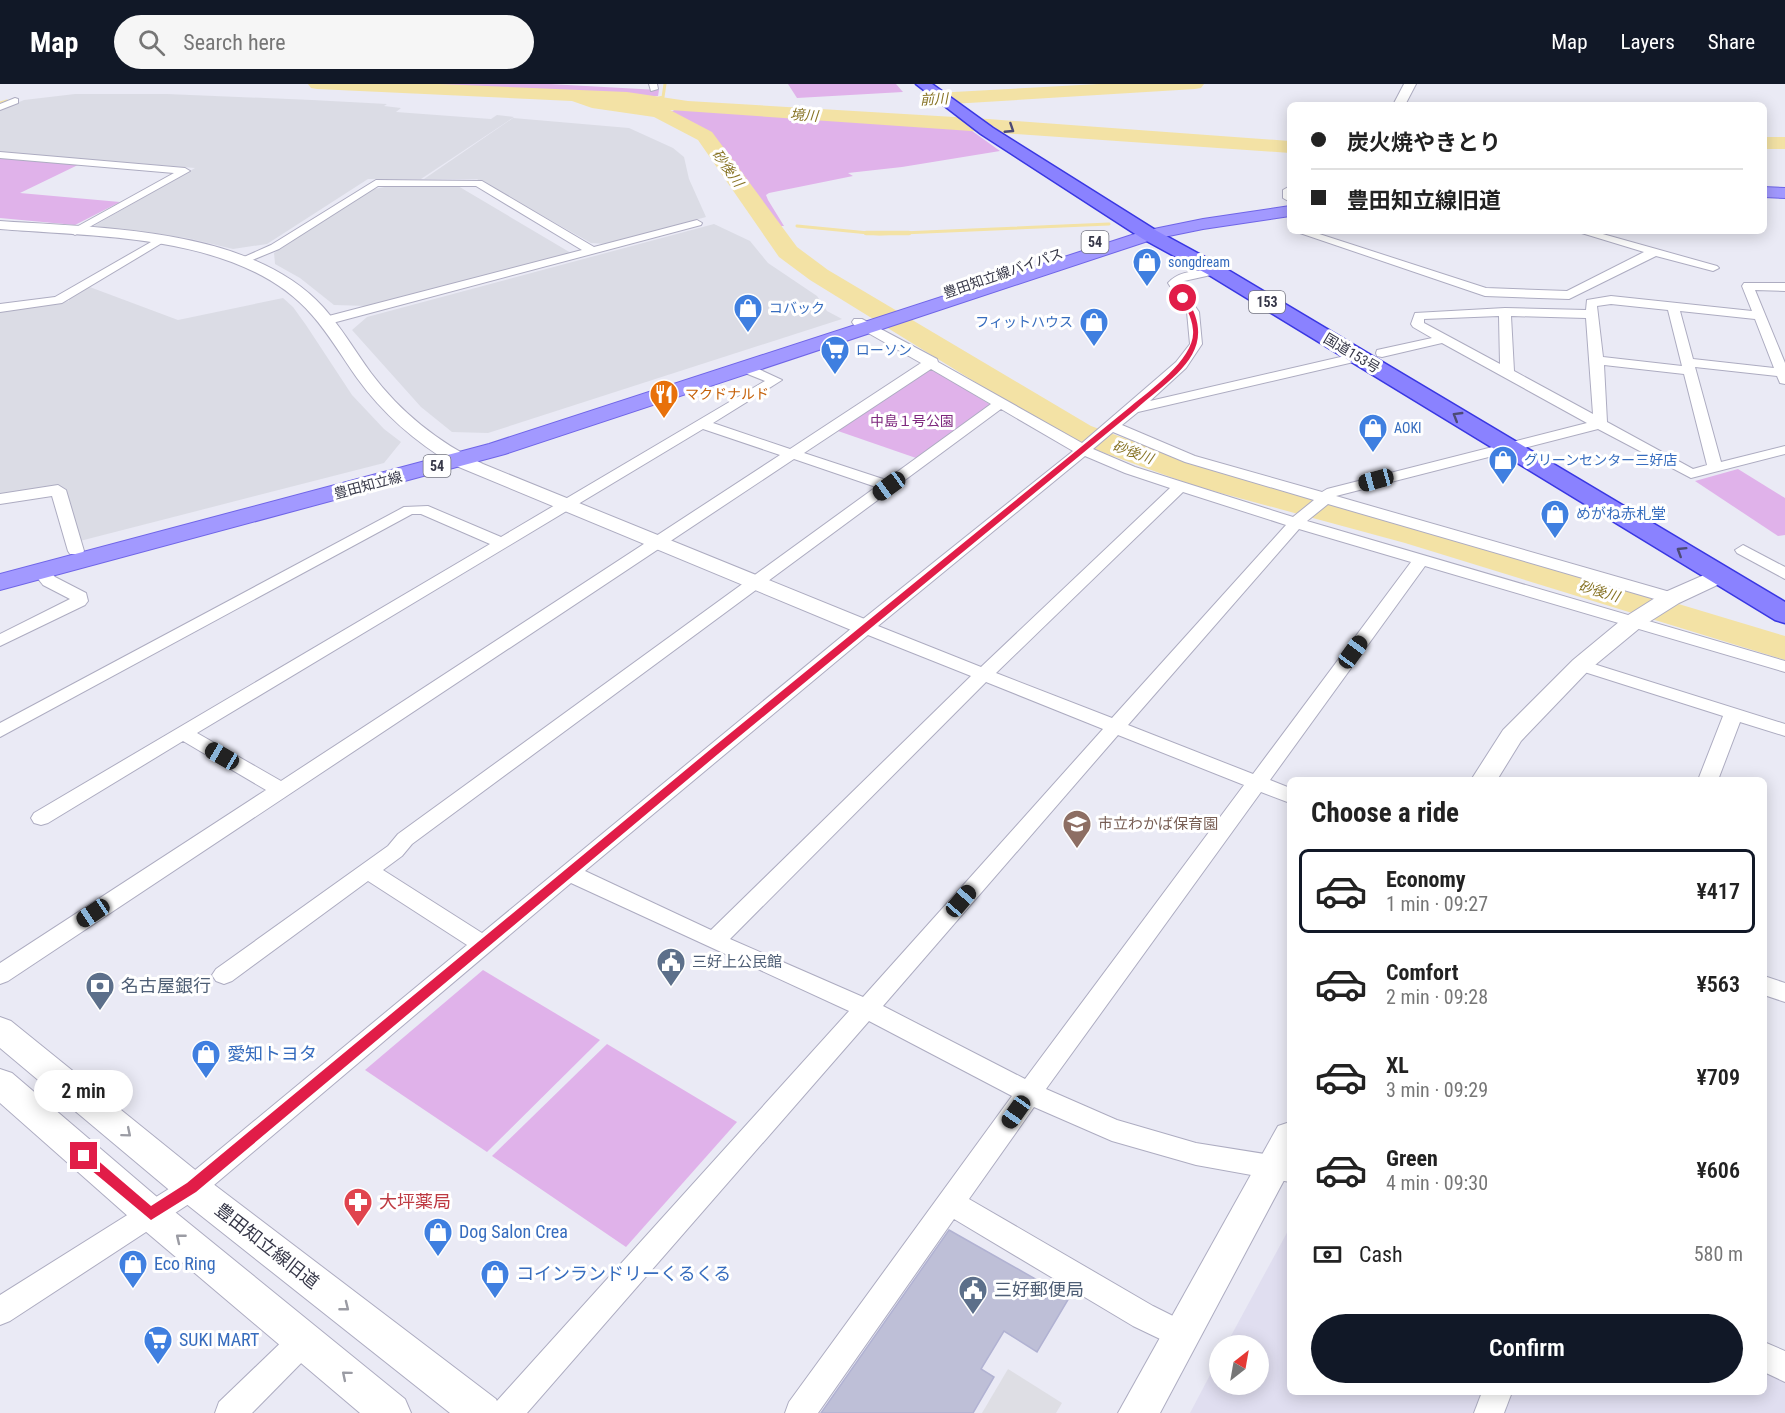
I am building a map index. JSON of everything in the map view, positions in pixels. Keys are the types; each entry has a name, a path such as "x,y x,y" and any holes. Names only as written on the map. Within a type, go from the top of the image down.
{"highway":[{"name":"国道153号","path":"923,84 1028,158 1382,353 1720,575 1785,614"},
{"name":"国道153号","path":"944,84 1051,155 1216,272 1358,357 1785,590"}],"main road":[{"path":"1767,185 1785,186"},
{"path":"1767,192 1785,193"},
{"name":"豊田知立線バイパス","path":"863,324 1155,229 1287,208"},
{"name":"豊田知立線","path":"0,571 545,434 745,368 863,324"},
{"name":"豊田知立線","path":"0,582 452,457 863,324"}],"street":[{"path":"1401,102 1410,84"},
{"path":"0,107 15,101"},
{"path":"0,155 185,171 75,232"},
{"path":"241,261 275,246 375,183 478,183 592,251"},
{"path":"326,321 698,222"},
{"path":"2,226 158,241 197,248 241,261 282,281 309,301 326,321 371,385 398,416 424,439 452,457 982,676 1287,795"},
{"path":"1308,234 1485,292 1569,295 1654,252"},
{"path":"1591,234 1713,268"},
{"path":"0,308 58,300 158,241"},
{"path":"0,1311 192,1188 864,627 1133,409 1181,365 1196,344 1197,331 1193,312 1174,283 1180,278 1216,272"},
{"path":"1598,360 1689,366 1784,376 1781,358 1748,286 1785,287"},
{"path":"1600,424 1598,360 1591,303 1602,301 1673,306 1760,316"},
{"path":"1673,306 1715,468"},
{"path":"1591,314 1505,312 1419,316 1417,324 1691,474 1785,450"},
{"path":"1505,312 1506,373"},
{"path":"863,324 1001,403 1130,470 1296,523 1785,667"},
{"path":"1382,353 1443,339"},
{"path":"1133,409 1358,357"},
{"path":"0,975 932,362"},
{"path":"41,818 775,380 745,368"},
{"path":"224,975 368,871 394,851 405,839 1001,403"},
{"path":"701,424 889,486"},
{"path":"507,1413 867,1009 1114,727 1296,523 1324,497 1332,492 1600,424"},
{"path":"1109,427 1190,459 1671,598"},
{"path":"714,941 982,676 1180,487"},
{"path":"0,499 58,489 76,551"},
{"path":"0,731 409,510 423,509 502,543"},
{"path":"1743,550 1785,574"},
{"path":"800,1413 1029,1093 1422,559"},
{"path":"0,641 79,601 80,597 49,581 40,571"},
{"path":"1486,777 1512,736 1581,665 1632,622 1671,598 1720,575"},
{"path":"1581,665 1785,730"},
{"path":"1709,777 1733,714"},
{"path":"183,733 280,789"},
{"path":"368,871 484,945"},
{"path":"569,873 867,1009 1029,1093 1112,1130 1196,1154 1282,1169"},
{"path":"1767,986 1785,993"},
{"name":"豊田知立線旧道","path":"0,1030 192,1188 482,1413"},
{"path":"0,1083 151,1214 391,1413"},
{"path":"1138,1413 1181,1335 1282,1169 1287,1148"},
{"path":"951,1203 1143,1316 1181,1335"},
{"path":"230,1413 304,1340"},
{"path":"1767,1358 1785,1367"},
{"path":"1489,1413 1496,1395"}],"shaded area":[{"path":"75,94 167,94 312,100 387,104 384,106 401,108 396,112 491,119 497,115 514,117 421,179 368,179 267,244 233,249 187,238 92,227 195,168 0,152 0,110 24,100"},
{"path":"513,118 629,128 673,148 684,157 689,179 706,217 607,244 591,243 477,179 424,179"},
{"path":"390,186 458,186 571,253 368,306 334,305 300,278 275,264 274,253 369,190"},
{"path":"714,224 750,241 768,263 817,296 827,311 842,319 488,433 452,432 421,407 352,330 367,317"},
{"path":"87,286 178,320 283,298 306,325 352,395 384,429 401,442 384,463 76,542 63,487 0,498 0,311 69,301 69,296"},
{"path":"1287,1233 1287,1395 1767,1395 1767,1372 1785,1381 1785,1413 1190,1413 1209,1377 1209,1395 1269,1395 1269,1335 1231,1335"},
{"path":"1008,1369 1062,1403 1056,1413 982,1413"}],"green space":[{"path":"400,84 549,84 659,90 658,96 640,97 539,89"},
{"path":"788,84 896,84 903,92 797,98"},
{"path":"676,109 968,128 1000,151 848,173 853,176 769,193 766,195 768,200 784,226 777,226 705,130 671,112"},
{"path":"0,156 82,163 20,193 120,202 75,225 0,218"},
{"name":"中島１号公園","path":"931,368 991,405 916,458 838,431"},
{"path":"1738,469 1785,498 1785,535 1778,536 1695,481"},
{"path":"483,970 600,1040 487,1152 365,1070"},
{"path":"607,1044 737,1122 626,1247 492,1156"}],"building":[{"name":"三好郵便局","path":"949,1230 1069,1298 1037,1352 1004,1331 981,1369 994,1377 973,1413 821,1413"}],"waterway":[{"name":"境川","path":"317,84 627,98 688,107 988,125 1287,147"},
{"path":"652,100 663,97 665,84"},
{"name":"前川","path":"935,99 1195,84"},
{"name":"砂後川","path":"575,96 592,102 659,112 705,136 788,252 819,275 1080,433 1206,479 1417,536 1785,648"},
{"path":"0,103 7,101"},
{"name":"境川","path":"1767,143 1785,143"},
{"path":"902,233 1109,224"},
{"path":"797,226 869,233"},
{"path":"869,233 902,233"},
{"path":"869,233 902,233"},
{"path":"902,233 909,233"}],"place":[{"name":"songdream","path":"1147,288"},
{"name":"コバック","path":"748,334"},
{"name":"フィットハウス","path":"1094,348"},
{"name":"ローソン","path":"835,376"},
{"name":"マクドナルド","path":"664,420"},
{"name":"AOKI","path":"1373,454"},
{"name":"グリーンセンター三好店","path":"1503,486"},
{"name":"めがね赤札堂","path":"1555,540"},
{"name":"市立わかば保育園","path":"1077,850"},
{"name":"三好上公民館","path":"671,988"},
{"name":"名古屋銀行","path":"100,1012"},
{"name":"愛知トヨタ","path":"206,1080"},
{"name":"大坪薬局","path":"358,1228"},
{"name":"Dog Salon Crea","path":"438,1258"},
{"name":"Eco Ring","path":"133,1290"},
{"name":"コインランドリーくるくる","path":"495,1300"},
{"name":"三好郵便局","path":"973,1316"},
{"name":"SUKI MART","path":"158,1366"}],"route":[{"path":"84,1156 151,1214 192,1188 714,751 1133,409 1181,365 1196,344 1197,331 1193,312 1183,298"}]}
